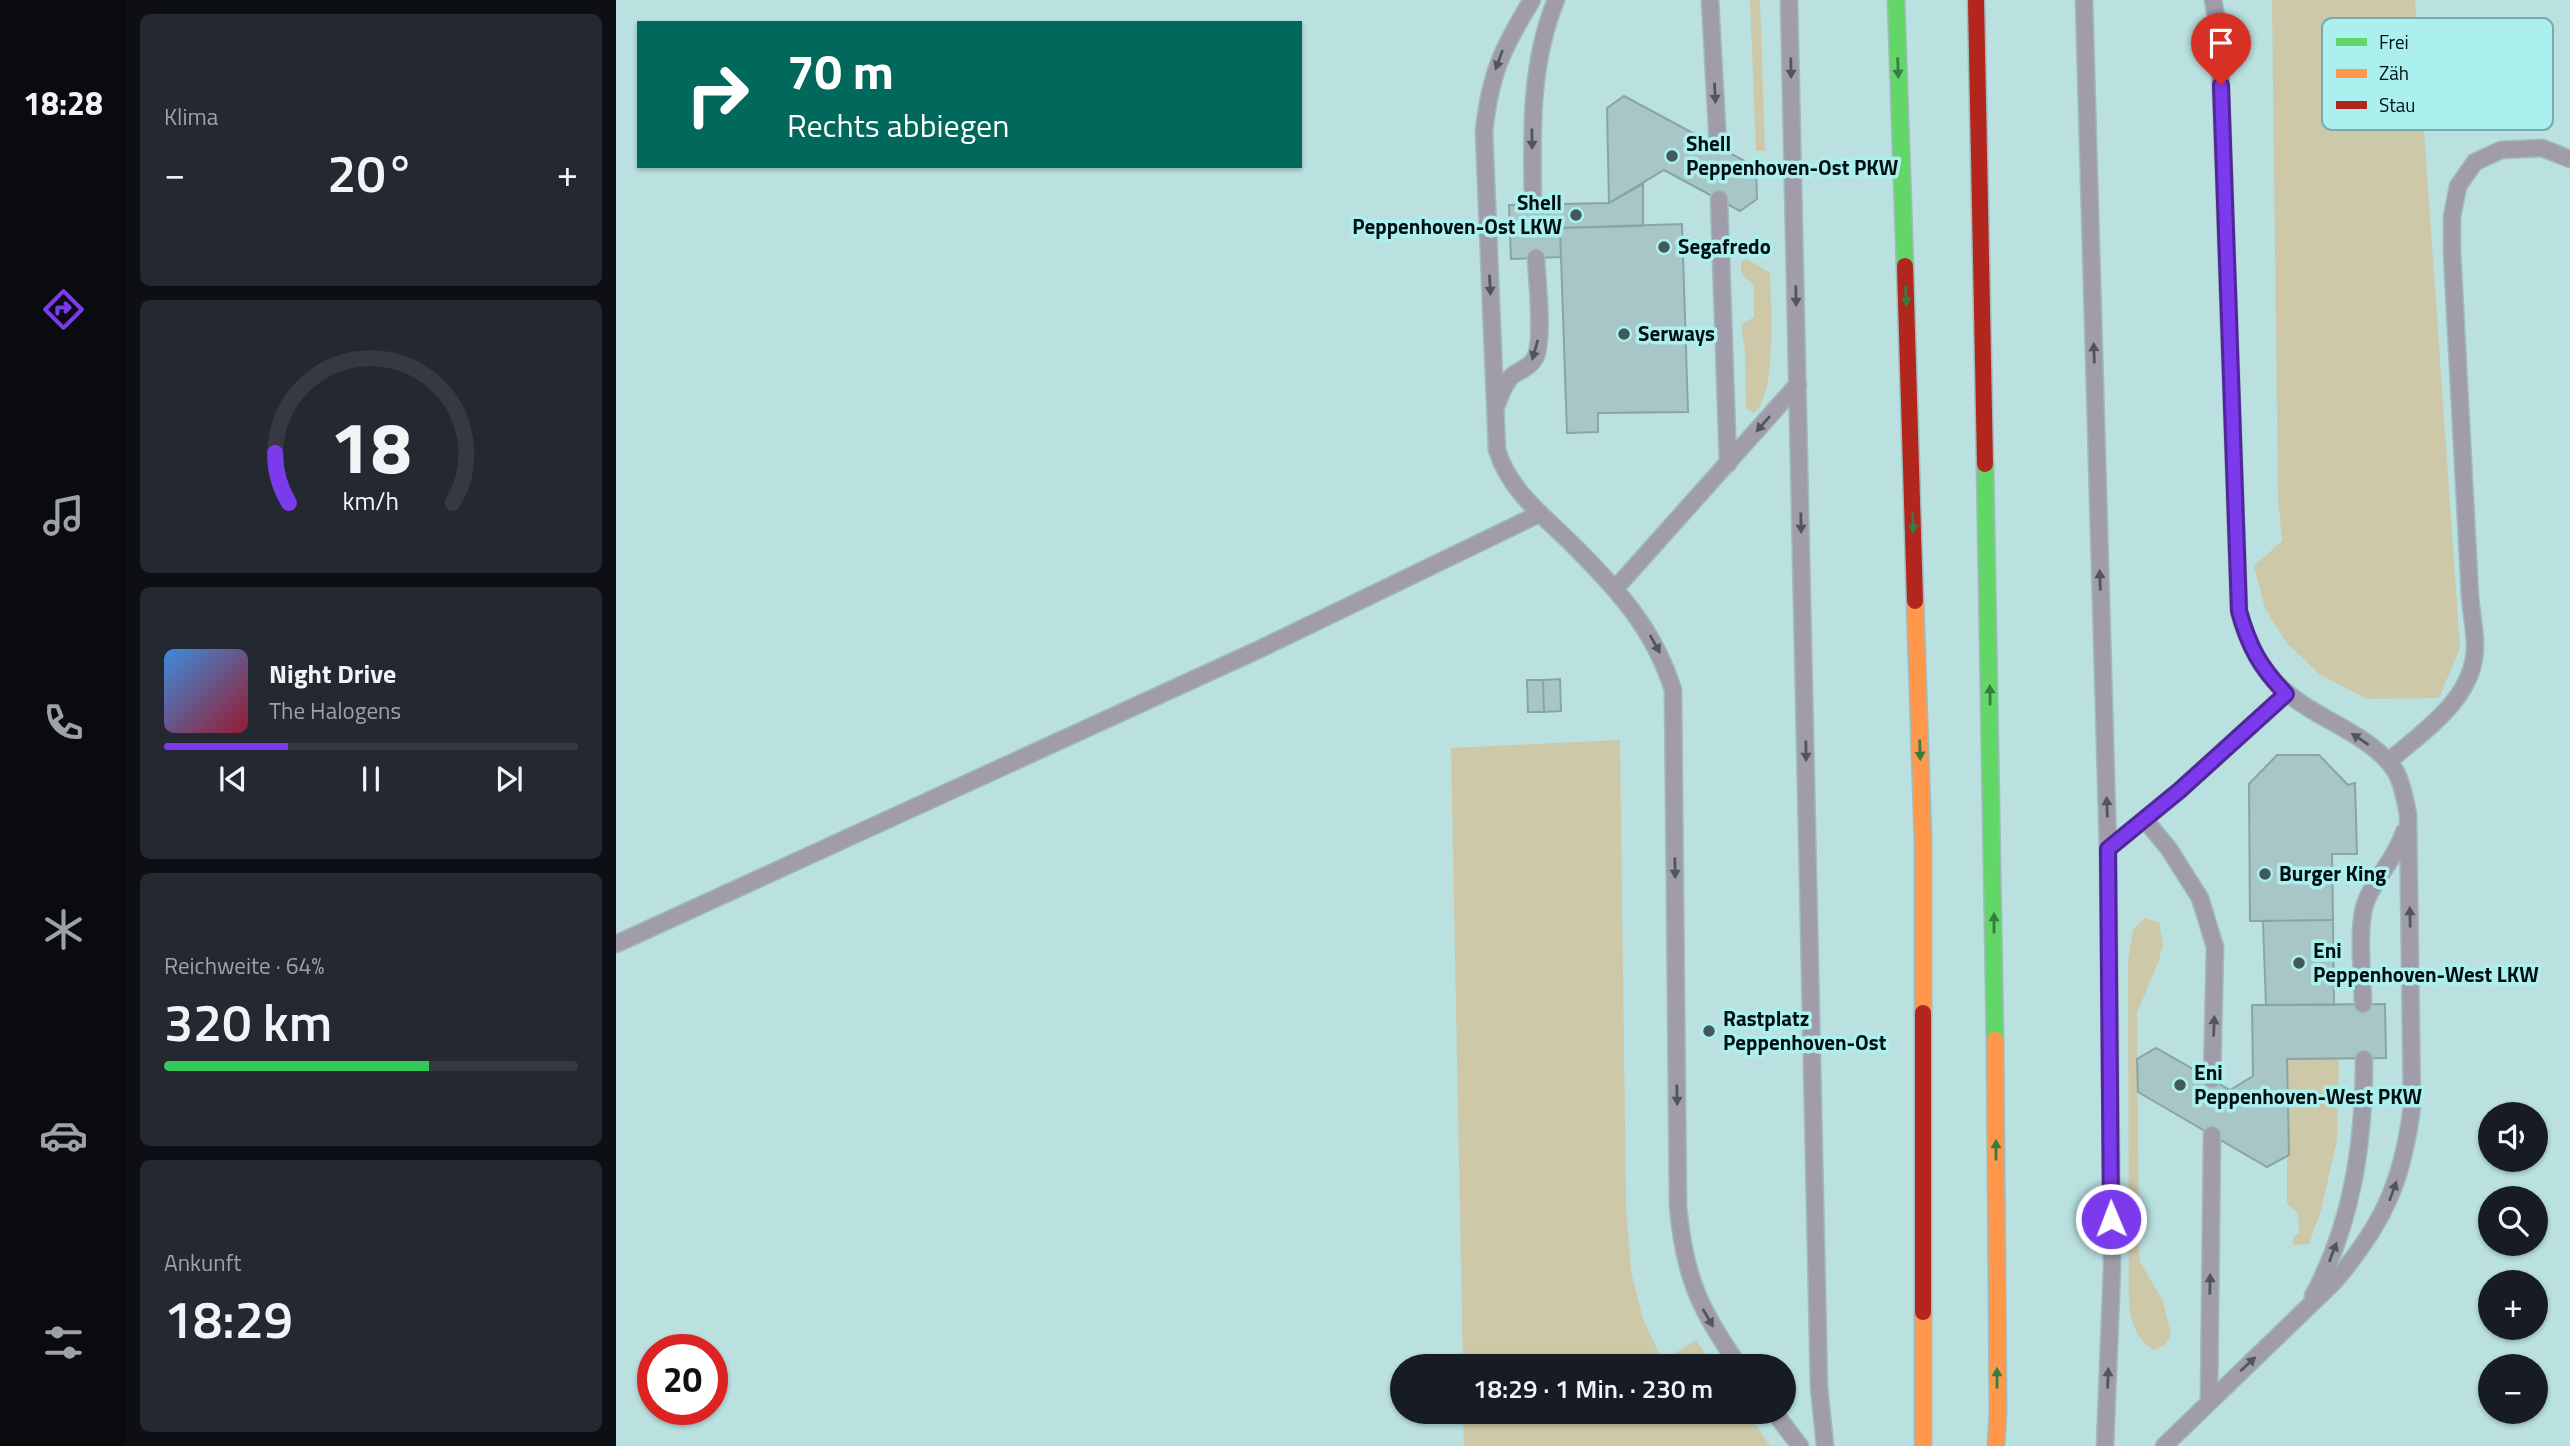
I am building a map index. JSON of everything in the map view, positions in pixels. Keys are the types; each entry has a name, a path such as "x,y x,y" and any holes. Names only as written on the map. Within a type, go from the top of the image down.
{"highway":[{"path":"1896,0 1923,841 1923,1446"},
{"path":"1976,0 1993,846 1998,1412 1996,1446"}],"lane":[{"path":"1532,0 1501,55 1487,100 1484,132 1497,450 1512,484 1615,589 1651,636 1664,660 1673,690 1678,1206 1681,1241 1692,1284 1701,1306 1732,1354"},
{"path":"1533,205 1534,91 1539,53 1556,0"},
{"path":"1710,0 1718,146"},
{"path":"1789,0 1819,1375 1825,1446"},
{"path":"2084,0 2108,849 2112,1269 2105,1446"},
{"path":"2165,1446 2302,1313 2357,1255 2391,1198 2408,1141 2412,1106 2408,814 2396,772 2362,738 2286,694 2256,658 2239,611 2219,33 2213,0"},
{"path":"2388,762 2450,707 2469,678 2475,647 2452,252 2452,217 2458,186 2475,162 2501,150 2543,148 2570,159"},
{"path":"1719,200 1728,464"},
{"path":"1496,414 1506,384 1530,364 1537,352 1539,341 1536,258"},
{"path":"1615,589 1798,384"},
{"path":"616,944 1249,654 1447,561 1539,514"},
{"path":"2108,849 2145,820 2286,694"},
{"path":"2364,1004 2362,924 2365,903 2374,885 2399,850 2408,814"},
{"path":"2145,820 2169,849 2200,898 2214,947 2216,973 2212,1079"},
{"path":"2302,1313 2333,1256 2349,1199 2362,1132 2364,1059"},
{"path":"2209,1401 2212,1135"},
{"path":"1783,1424 1800,1446"}],"shaded area":[{"path":"1750,0 1760,0 1765,151 1756,151"},
{"path":"2272,0 2415,0 2416,18 2322,18 2322,130 2424,130 2460,648 2439,698 2367,699 2319,674 2286,642 2265,608 2254,566 2282,541 2278,497"},
{"path":"1746,259 1770,273 1769,370 1761,405 1753,413 1746,408 1745,350 1741,325 1754,317 1754,286 1741,273 1741,262"},
{"path":"1620,740 1626,1207 1631,1271 1643,1319 1660,1354 1463,1354 1451,748"},
{"path":"2144,918 2159,923 2163,944 2137,1013 2140,1262 2163,1301 2171,1335 2165,1345 2154,1350 2143,1342 2136,1331 2129,1306 2128,960 2133,930"},
{"path":"2287,1059 2339,1059 2337,1140 2321,1210 2309,1244 2293,1245 2293,1237 2299,1233 2298,1213 2287,1203"},
{"path":"1696,1340 1705,1354 1674,1354"},
{"path":"1463,1424 1755,1424 1770,1446 1464,1446"}],"building":[{"name":"Shell Peppenhoven-Ost PKW","path":"1624,96 1756,167 1757,199 1740,211 1664,170 1609,203 1607,108"},
{"name":"Shell Peppenhoven-Ost LKW","path":"1643,184 1643,226 1560,228 1561,257 1511,259 1509,205 1609,203"},
{"name":"Serways","path":"1682,224 1688,412 1598,413 1598,432 1567,433 1560,228"},
{"path":"1560,679 1561,711 1544,712 1543,680"},
{"path":"1527,680 1543,680 1544,712 1528,712"},
{"path":"2277,755 2319,755 2348,785 2355,783 2357,854 2332,854 2333,920 2250,921 2249,784"},
{"name":"Eni Peppenhoven-West LKW","path":"2333,920 2334,1005 2266,1005 2263,921"},
{"name":"Eni Peppenhoven-West PKW","path":"2385,1004 2386,1058 2287,1059 2289,1155 2267,1167 2138,1092 2137,1059 2156,1048 2230,1090 2253,1076 2252,1005"}],"traffic: fast":[{"path":"1896,0 1905,266"},
{"path":"1985,464 1995,1040"}],"traffic: slow":[{"path":"1915,601 1923,841 1923,1013"},
{"path":"1995,1040 1996,1446"},
{"path":"1923,1312 1923,1446"}],"traffic: jam":[{"path":"1976,0 1985,464"},
{"path":"1905,266 1915,601"},
{"path":"1923,1013 1923,1312"}],"place":[{"name":"Shell Peppenhoven-Ost PKW","path":"1672,156"},
{"name":"Shell Peppenhoven-Ost LKW","path":"1576,215"},
{"name":"Segafredo","path":"1664,247"},
{"name":"Serways","path":"1624,334"},
{"name":"Burger King","path":"2265,874"},
{"name":"Eni Peppenhoven-West LKW","path":"2299,963"},
{"name":"Rastplatz Peppenhoven-Ost","path":"1709,1031"},
{"name":"Eni Peppenhoven-West PKW","path":"2180,1085"}],"route":[{"path":"2111,1219 2108,849 2180,790 2286,694 2256,658 2239,611 2221,85"}]}
